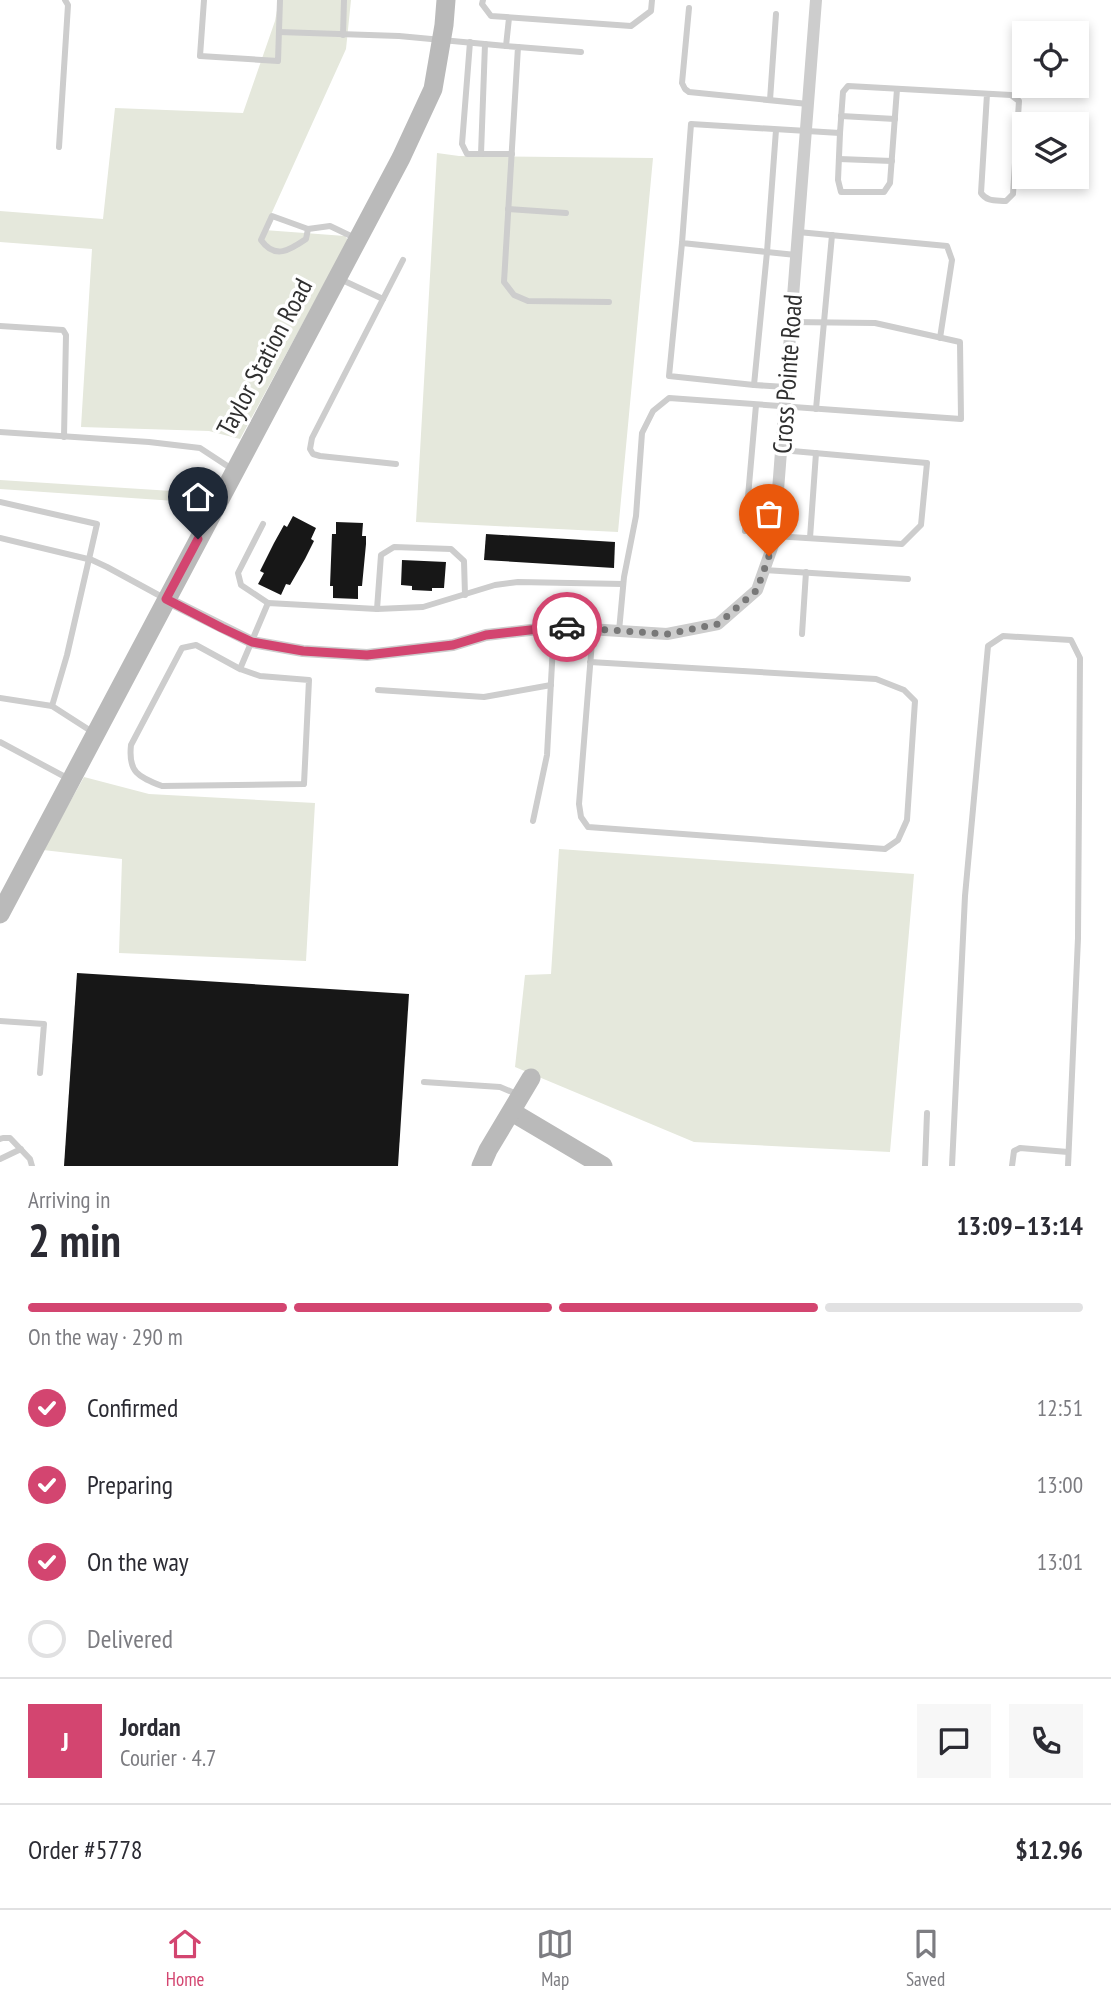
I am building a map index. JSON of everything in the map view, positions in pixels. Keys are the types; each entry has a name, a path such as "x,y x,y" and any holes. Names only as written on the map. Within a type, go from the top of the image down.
{"main road":[{"name":"Taylor Station Road","path":"0,914 401,158 433,89 446,0"},
{"path":"481,1166 521,1095 603,1166"}],"street":[{"name":"Cross Pointe Road","path":"166,599 252,642 303,651 367,655 453,645 486,635 554,627 667,634 718,624 757,590 774,542 816,0"}],"lane":[{"path":"60,148 68,5 65,0"},
{"path":"204,0 200,56 278,61 280,0"},
{"path":"343,35 344,0"},
{"path":"483,0 482,4 491,16 631,26 651,11 652,0"},
{"path":"689,8 682,83 685,89 689,92 808,104"},
{"path":"770,100 776,14"},
{"path":"506,46 509,18"},
{"path":"279,32 399,36 580,52"},
{"path":"470,42 461,144 467,154 512,154"},
{"path":"481,154 485,44"},
{"path":"518,47 504,282 514,295 528,301 609,302"},
{"path":"897,89 890,183 884,192 841,192 838,180 841,116 843,92 848,86 1011,95 1019,102 1013,194 1006,201 989,200 981,192 987,94"},
{"path":"841,116 895,119"},
{"path":"786,387 669,376 691,124 840,133"},
{"path":"754,385 776,130"},
{"path":"839,159 892,161"},
{"path":"508,209 566,213"},
{"path":"308,229 306,239 290,250 274,251 266,248 261,240 272,216 308,229 330,226 357,239"},
{"path":"798,232 947,246 953,260 940,338"},
{"path":"816,409 832,235"},
{"path":"682,243 796,255"},
{"path":"396,464 320,456 313,454 310,449 312,438 403,260"},
{"path":"337,277 383,299"},
{"path":"619,631 623,584 636,516 642,433 653,411 669,398 961,419 960,342 875,323 791,322"},
{"path":"0,326 62,330 66,335 64,437"},
{"path":"745,531 756,405"},
{"path":"0,432 200,448 234,470"},
{"path":"774,536 902,544 921,525 927,463 781,450"},
{"path":"810,538 816,453"},
{"path":"0,502 96,524 67,655 52,706"},
{"path":"263,524 238,573 241,585 268,603 377,609 423,607 495,585 518,582 623,584"},
{"path":"0,538 89,560 166,599"},
{"path":"377,609 381,555 394,547 452,549 464,561 465,594"},
{"path":"764,570 908,579"},
{"path":"802,635 806,572"},
{"path":"240,669 268,603"},
{"path":"533,821 547,755 554,627"},
{"path":"590,662 876,679 904,690 915,701 907,820 898,841 885,849 588,827 580,817 579,804 590,662 593,629"},
{"path":"953,1166 965,896 988,646 1003,636 1071,640 1080,658 1078,938 1068,1166"},
{"path":"196,645 240,669 260,676 309,680 304,784 162,786 144,780 135,772 129,759 131,744 181,648 196,645"},
{"path":"379,690 484,697 551,685"},
{"path":"0,698 52,706 95,734"},
{"path":"0,742 71,780"},
{"path":"0,1021 44,1024 40,1073"},
{"path":"425,1082 500,1087 521,1095"},
{"path":"925,1166 928,1113"},
{"path":"0,1139 10,1138 30,1159 32,1166"},
{"path":"1012,1166 1014,1151 1020,1148 1068,1152"},
{"path":"0,1159 21,1149"}],"shaded area":[{"path":"279,0 351,0 346,49 264,230 345,236 348,240 240,439 209,431 81,427 92,249 0,242 0,211 103,219 115,108 243,113 275,21"},
{"path":"437,153 459,156 653,158 618,532 416,522"},
{"path":"0,480 172,491 175,501 0,489"},
{"path":"84,777 149,794 315,803 306,961 119,953 122,859 43,850"},
{"path":"559,849 914,874 890,1152 694,1142 515,1067 525,975 551,974"}],"building":[{"path":"293,516 316,528 311,539 314,541 305,559 281,595 258,584 264,573 260,571 274,543 284,525 287,527"},
{"path":"336,522 363,523 362,536 366,536 366,544 358,599 333,598 333,586 330,586 332,534 336,534"},
{"path":"486,534 615,542 614,568 484,560"},
{"path":"402,560 446,562 444,588 432,588 432,591 412,590 412,586 401,585"},
{"path":"77,973 409,994 398,1166 64,1166"}],"way so far":[{"path":"567,627 667,634 718,624 757,590 769,556"}],"route":[{"path":"198,539 166,599 252,642 303,651 367,655 453,645 486,635 567,627"}]}
